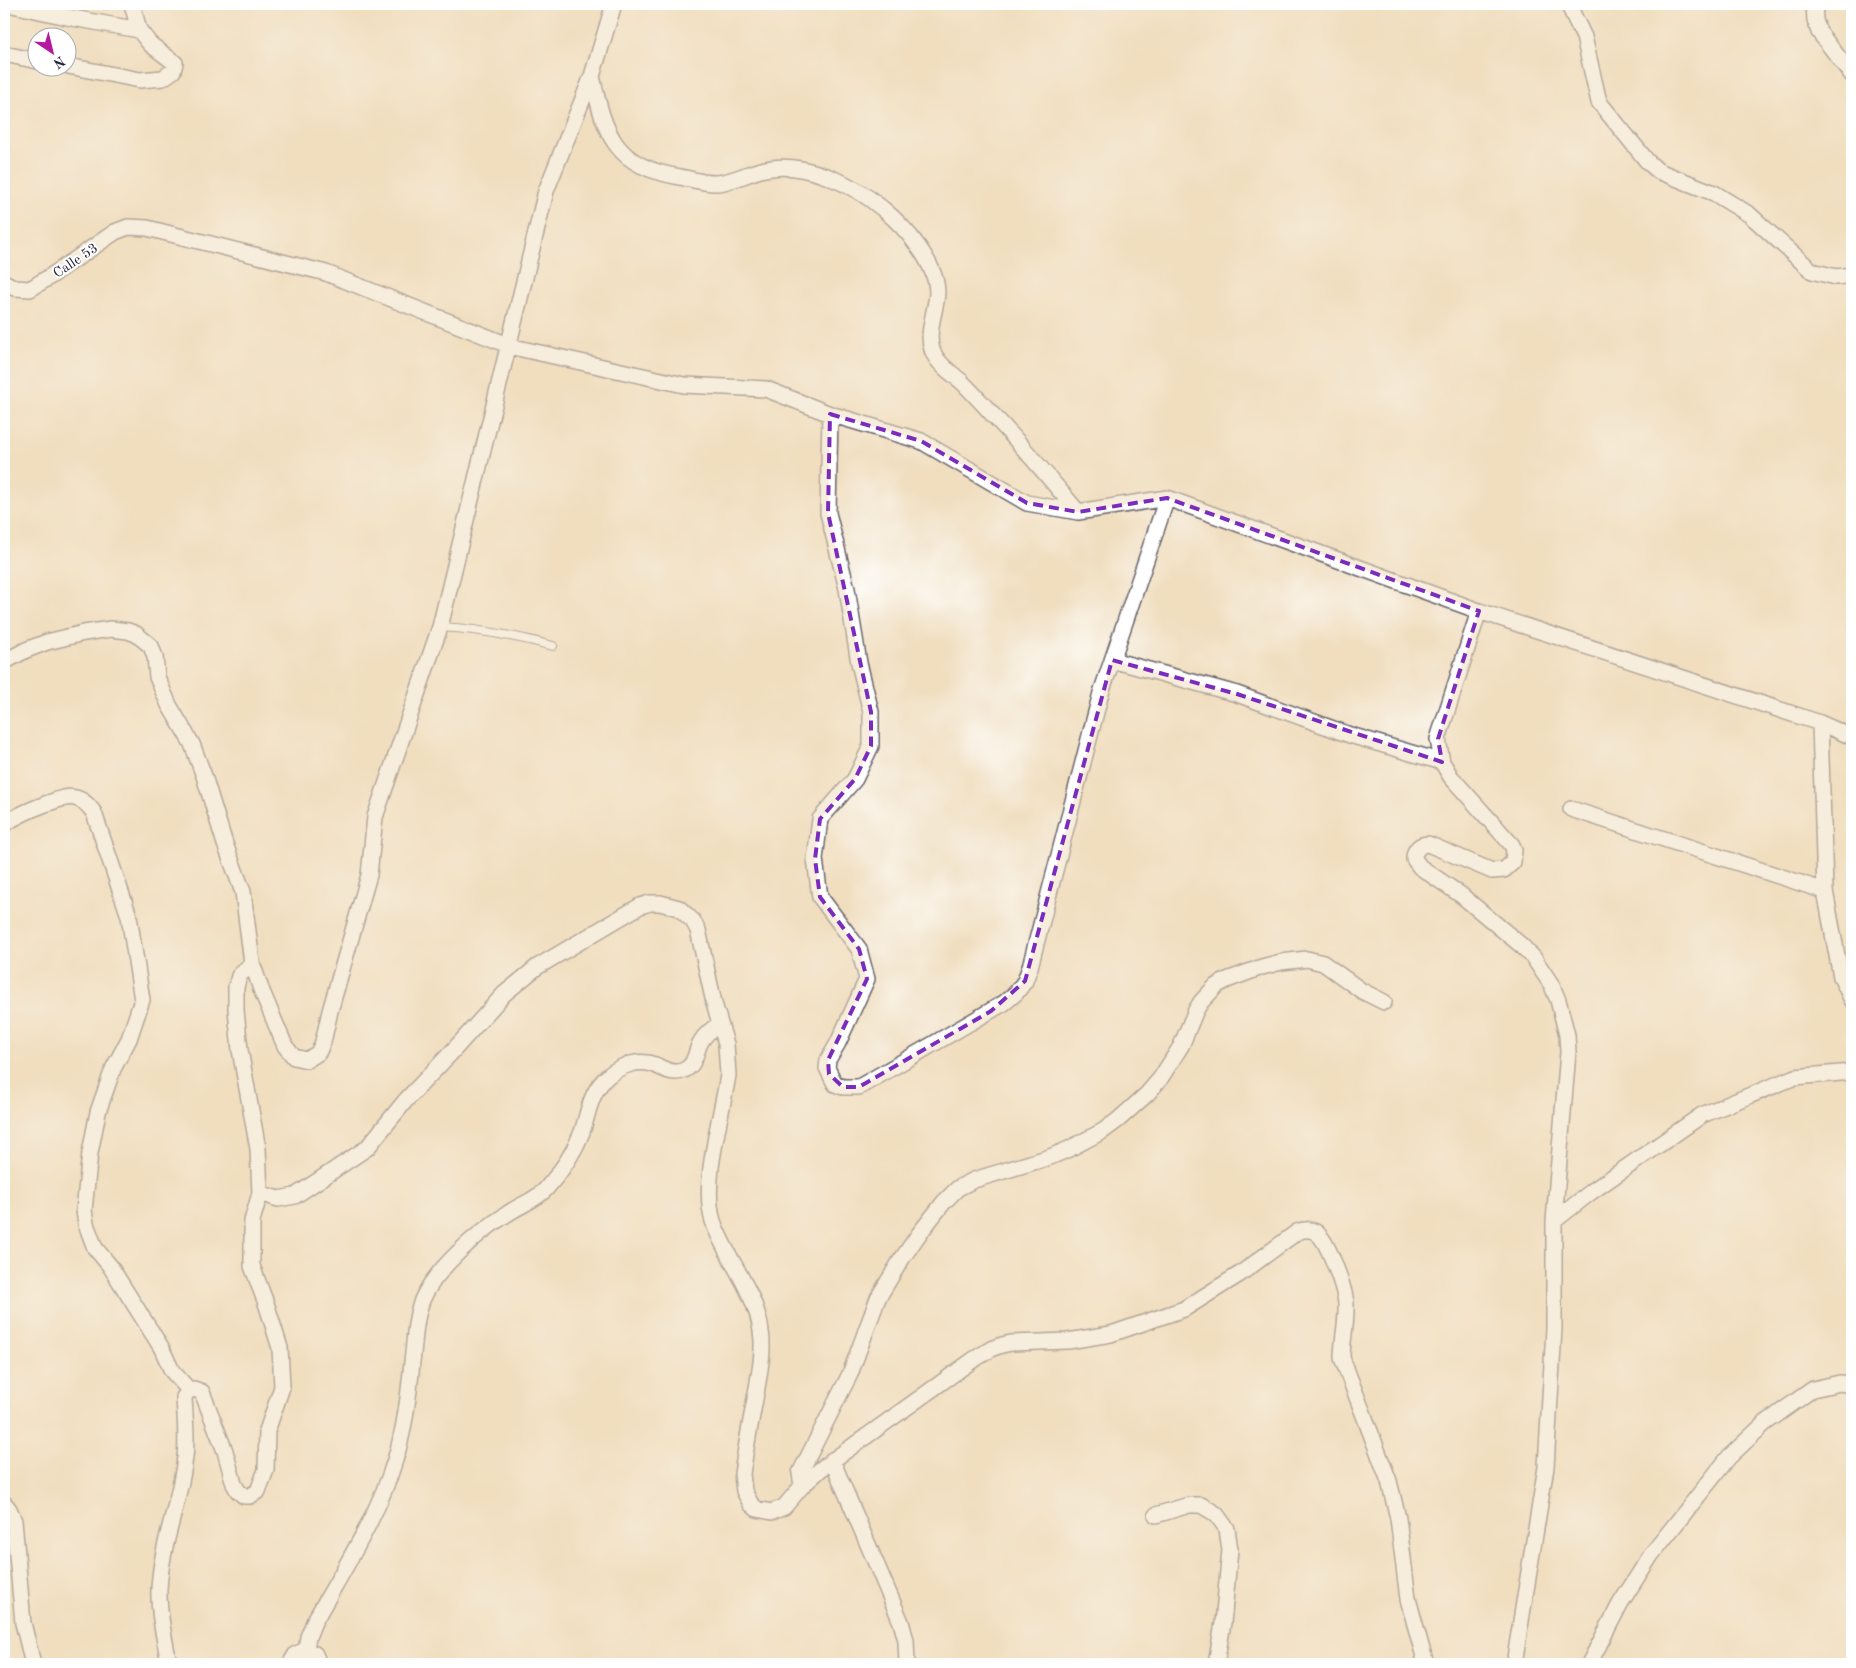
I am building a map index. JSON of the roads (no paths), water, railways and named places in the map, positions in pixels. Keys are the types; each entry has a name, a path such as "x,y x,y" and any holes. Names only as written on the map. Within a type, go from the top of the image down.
{"street":[{"path":"8,4 139,30"},
{"path":"78,68 140,80 163,78 173,71 175,64 150,44 139,30 132,4"},
{"path":"4,662 26,650 47,642 111,629 136,634 151,646 155,657 157,677 169,705 192,744 243,892 252,963 261,989 285,1046 294,1057 307,1060 318,1053 323,1042 369,874 375,817 440,627 546,191 592,76 614,4"},
{"path":"1568,4 1584,37 1599,102 1647,161 1658,171 1714,193 1750,214 1812,271 1836,277 1852,275"},
{"path":"1814,4 1815,20 1819,32 1852,75"},
{"path":"4,54 28,59"},
{"path":"592,76 600,112 607,128 618,148 636,163 666,175 717,183 766,169 802,170 846,185 884,209 916,244 933,272 937,292 930,332 936,359 999,421 1078,512"},
{"name":"Calle 53","path":"4,282 15,288 30,289 115,232 128,227 147,228 326,273 507,346 684,385 766,389 830,414 921,441 1027,504 1078,512 1167,498"},
{"path":"830,414 828,513 846,589 871,712 871,746 855,779 820,820 815,859 820,897 860,949 867,979 838,1043 828,1060 827,1068 835,1084 843,1087 859,1087 1004,1003 1016,993 1025,981 1035,949 1101,693 1167,498 1479,611 1820,723 1852,737"},
{"path":"1479,611 1438,740 1442,762 1451,777 1512,845 1514,850 1513,862 1504,870 1498,872 1428,844 1417,849 1414,854 1416,864 1461,895 1522,946 1538,964 1551,984 1564,1017 1568,1052 1554,1221 1554,1329 1546,1467 1514,1664"},
{"path":"1112,660 1237,694 1350,735 1442,762"},
{"path":"1820,723 1825,891 1841,977 1852,1000"},
{"path":"4,824 29,810 59,798 73,797 86,803 94,813 129,916 142,1000 129,1038 113,1069 98,1112 90,1153 84,1210 85,1217 90,1238 95,1248 110,1266 161,1347 172,1371 189,1390 198,1390 204,1396 225,1451 234,1484 244,1496 254,1494 260,1486 266,1470 267,1431 282,1387 280,1348 252,1266 252,1221 260,1193 258,1148 240,1050 236,987 239,976 252,963"},
{"path":"1571,809 1825,891"},
{"path":"260,1193 278,1199 295,1196 367,1148 406,1100 504,994 537,967 640,906 650,903 670,904 679,908 693,921 698,930 726,1044 728,1075 712,1168 709,1203 713,1221 755,1307 762,1332 761,1364 742,1474 746,1498 757,1509 772,1512 784,1507 802,1486 832,1460 973,1360 993,1348 1011,1343 1090,1338 1132,1328 1184,1309 1240,1274 1297,1232 1303,1230 1314,1231 1319,1234 1327,1248 1344,1290 1346,1315 1342,1358 1389,1481 1398,1518 1408,1600 1426,1664"},
{"path":"802,1486 800,1473 850,1374 878,1298 900,1260 944,1202 958,1188 974,1180 1069,1150 1103,1131 1118,1120 1147,1094 1160,1079 1182,1046 1201,1002 1216,986 1227,980 1281,962 1307,959 1323,963 1362,991 1384,1002"},
{"path":"306,1650 308,1637 314,1622 377,1506 396,1460 410,1384 416,1322 422,1300 429,1287 438,1274 467,1245 508,1213 540,1196 553,1181 574,1149 582,1131 593,1093 608,1076 624,1066 634,1063 654,1065 669,1071 681,1071 692,1064 703,1038 720,1024"},
{"path":"1554,1221 1606,1181 1702,1115 1795,1076 1852,1072"},
{"path":"1589,1664 1620,1604 1651,1556 1729,1457 1764,1424 1813,1389 1840,1383 1852,1385"},
{"path":"169,1664 159,1604 159,1587 164,1549 184,1467 187,1426 184,1397 189,1390"},
{"path":"832,1460 901,1622 906,1640 908,1664"},
{"path":"4,1503 14,1521 23,1624 33,1664"},
{"path":"1156,1515 1189,1505 1201,1505 1216,1514 1227,1529 1230,1550 1223,1623 1216,1664"},
{"path":"290,1664 296,1654 306,1650 315,1654 319,1664"}],"lane":[{"path":"440,627 471,629 521,637 553,646"}]}
